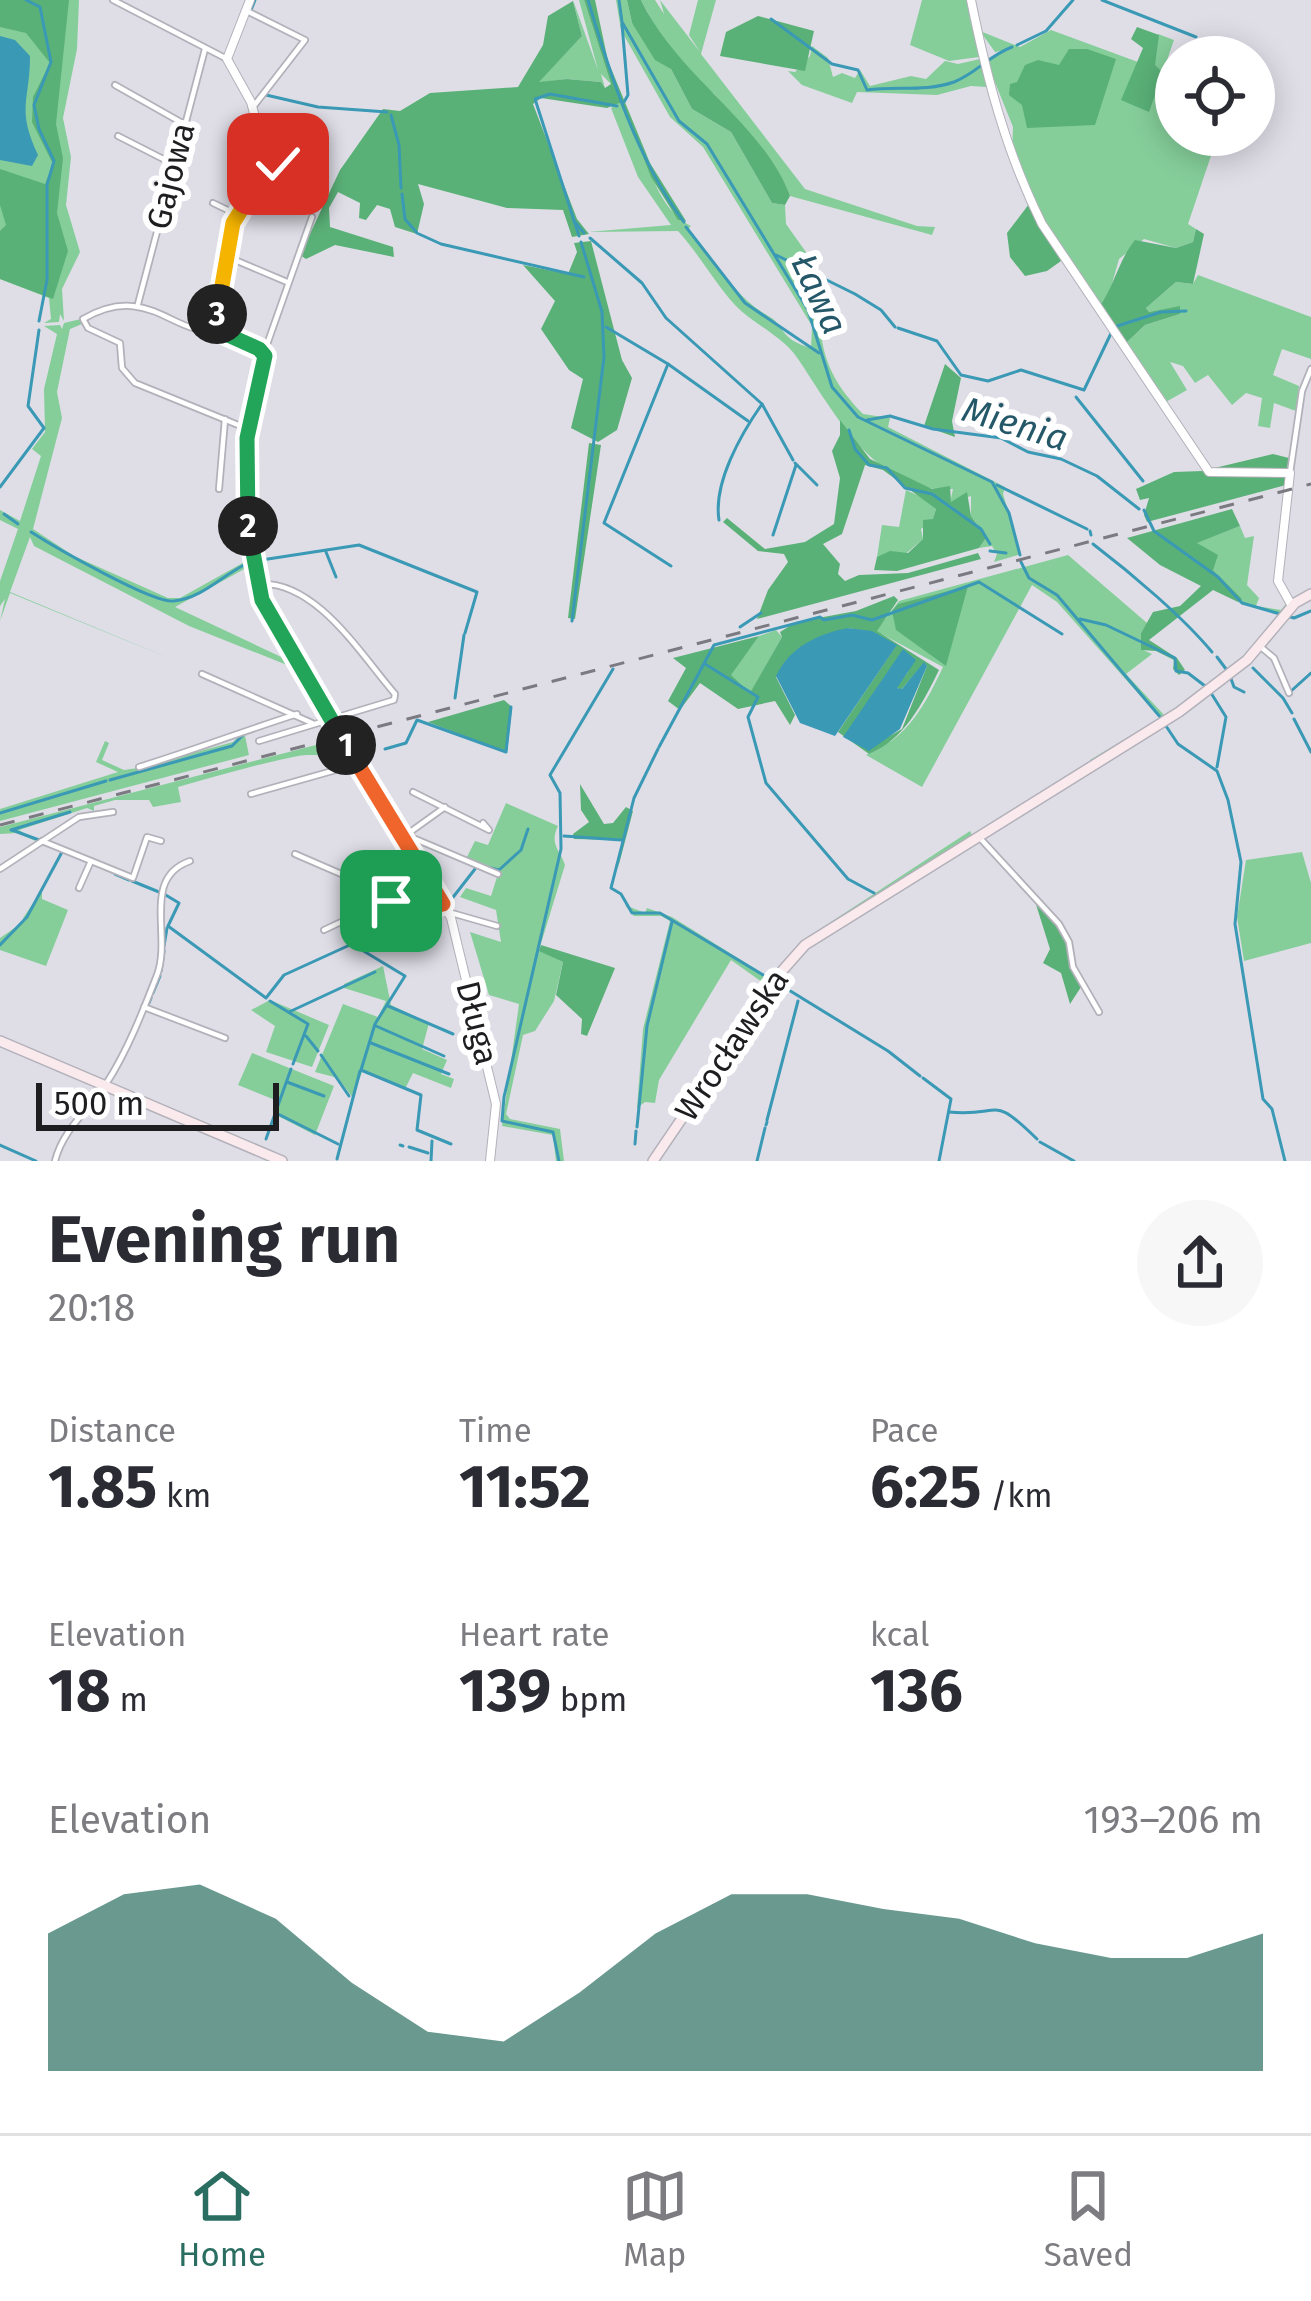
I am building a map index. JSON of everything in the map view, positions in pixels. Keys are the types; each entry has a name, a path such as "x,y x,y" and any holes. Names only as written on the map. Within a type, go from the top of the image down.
{"main road":[{"name":"Wrocławska","path":"653,1161 791,959 878,896 1163,722 1260,647 1288,612 1311,594"},
{"path":"0,1042 282,1161"}],"street":[{"path":"113,0 227,59 253,107 269,166 238,215 217,328"},
{"path":"971,0 997,116 1026,193 1112,332 1207,471 1290,473"},
{"path":"227,59 248,5 305,40 253,107"},
{"name":"Gajowa","path":"138,304 205,49"},
{"path":"116,86 184,124"},
{"path":"118,136 172,164"},
{"path":"269,166 295,168"},
{"path":"213,203 238,215"},
{"path":"260,741 329,716 394,700 395,694 316,607 280,584 256,584 247,507 248,429 263,353 312,217"},
{"path":"228,257 286,282"},
{"path":"248,429 135,383 122,368 121,344 88,328 83,316 138,304 198,329 217,328 263,353"},
{"path":"1288,612 1278,581 1302,391 1311,369"},
{"path":"219,489 225,418"},
{"name":"Długa","path":"256,584 445,908 496,1104 490,1161"},
{"path":"1260,647 1274,658 1288,693"},
{"path":"202,674 312,723"},
{"path":"140,767 229,741 252,725 296,714"},
{"path":"251,794 357,764"},
{"path":"413,792 483,823"},
{"path":"404,836 446,807"},
{"path":"0,869 85,814 113,812"},
{"path":"976,835 1059,924 1069,942 1073,967 1099,1012"},
{"path":"404,836 498,874"},
{"path":"42,842 135,878 147,837 161,841"},
{"path":"295,854 422,909 445,908 497,926"},
{"path":"79,888 91,860"},
{"path":"55,1161 68,1130 105,1085 144,1007 160,968 162,883 172,868 190,861"},
{"path":"324,930 394,897"},
{"path":"144,1007 224,1038"}],"green space":[{"path":"0,0 79,0 77,49 63,118 71,157 66,205 80,252 62,289 64,321 60,314 59,322 44,323 51,319 49,298 0,279"},
{"path":"0,0 69,0 56,124 63,158 57,213 68,251 53,299 0,279 0,231 6,225 0,205 0,169 45,184 53,164 32,122 33,97 50,63 26,33 0,27"},
{"path":"573,0 598,70 579,0 584,0 611,84 601,74 605,88 601,82 567,79 537,83 582,36"},
{"path":"584,0 595,0 608,61 650,163 686,221 678,220 651,177 622,102 607,108 541,98 533,104 577,219 589,234 572,237 563,210 507,208 418,184 424,204 417,234 395,227 390,209 377,205 366,220 359,218 360,203 338,192 329,208 330,227 393,247 394,257 335,245 306,259 300,255 340,170 383,109 400,111 430,93 518,87 543,45 548,16 573,1 582,36 539,82 601,82 605,88 611,84"},
{"path":"616,0 627,0 632,23 671,69 692,109 731,132 772,203 785,205 786,224 823,276 824,351 849,398 863,414 890,418 888,427 1005,487 1021,554 994,562 997,554 992,546 979,548 986,538 971,516 971,496 950,503 953,489 926,488 880,465 843,425 792,351 735,305 678,231 588,232 671,225 638,177 611,108 621,101 666,203 691,226 688,229 745,298 793,341 811,348 812,326 703,147 670,117 621,30"},
{"path":"627,0 641,0 676,52 760,145 790,196 785,205 772,203 731,132 692,109 671,69 655,60 632,23"},
{"path":"641,0 655,0 664,14 660,0 700,52 689,35 698,0 716,0 701,54 805,189 917,226 935,227 932,235 790,196 751,136 713,93 705,91 661,37"},
{"path":"922,0 967,0 979,57 949,61 910,45"},
{"path":"758,16 814,31 805,71 720,56 726,32"},
{"path":"1137,27 1159,35 1155,36 1155,95 1149,112 1121,100 1143,48 1131,39"},
{"path":"1051,30 1138,62 1122,100 1154,65 1155,57 1155,156 1211,156 1188,224 1196,229 1193,242 1176,248 1144,239 1119,259 1110,291 1099,307 1045,223 1012,151 1013,127 986,60 1011,49 995,52 980,31 1020,47"},
{"path":"812,46 828,58 833,77 842,73 855,78 860,70 870,86 911,76 926,79 945,61 958,64 980,59 987,87 937,95 857,92 852,103 802,85 788,71 795,72 810,56"},
{"path":"1069,49 1087,49 1116,59 1095,125 1027,128 1022,105 1009,95 1010,84 1017,82 1025,65 1038,60 1059,65"},
{"path":"1029,204 1061,261 1047,271 1025,276 1010,257 1007,233"},
{"path":"1196,229 1204,234 1193,284 1176,282 1146,308 1149,312 1180,306 1180,314 1145,325 1125,344 1099,307 1129,248 1135,240 1176,248 1193,242"},
{"path":"591,241 622,360 632,378 617,430 598,442 571,428 583,379 569,370 541,329 555,301 523,265 568,274 577,252 574,243"},
{"path":"1198,275 1311,317 1311,359 1282,349 1273,375 1299,386 1296,411 1274,403 1270,428 1258,426 1262,398 1246,393 1232,405 1208,375 1195,383 1183,366 1170,362 1187,390 1164,403 1125,344 1145,325 1180,314 1179,307 1149,312 1146,308 1176,282 1193,284"},
{"path":"81,319 82,324 70,329 57,392 62,418 33,529 74,556 168,598 180,598 248,560 248,567 175,607 292,662 292,656 305,685 292,667 189,626 34,546 30,537 10,592 176,661 10,593 0,621 5,599 0,606 0,581 18,529 0,520 0,510 20,521 41,456 32,449 45,432 44,389 57,334 44,326 60,325 62,329 64,323"},
{"path":"945,364 961,378 952,421 955,437 924,426"},
{"path":"840,420 870,459 932,489 950,486 951,502 967,492 971,516 986,538 979,548 897,571 874,570 877,557 890,551 908,553 923,539 923,520 933,519 936,509 883,470 865,465 842,534 823,544 840,564 838,574 845,581 859,575 908,573 978,553 981,559 757,619 768,590 788,562 784,554 758,551 723,522 727,518 765,549 805,542 834,524 840,478 832,451 840,435"},
{"path":"589,443 601,445 575,619 568,618"},
{"path":"1273,454 1289,458 1286,485 1147,522 1149,498 1140,500 1136,489 1174,472 1202,471"},
{"path":"906,490 930,501 936,509 933,520 921,529 923,539 903,556 877,557 882,525 899,527"},
{"path":"1232,509 1240,526 1197,543 1218,555 1213,570 1242,599 1238,602 1213,590 1149,640 1177,658 1185,670 1179,675 1173,669 1174,660 1141,650 1141,633 1153,612 1180,606 1201,586 1160,565 1127,538"},
{"path":"1240,526 1245,538 1254,536 1247,585 1259,598 1256,606 1281,610 1286,604 1283,596 1289,604 1280,614 1238,602 1241,599 1213,570 1196,543"},
{"path":"1068,555 1147,623 1141,649 1152,654 1126,674 1165,716 1171,713 1092,762 1160,718 1057,602 1032,585 922,787 866,755 904,730 943,667 876,631 899,601"},
{"path":"968,586 946,666 896,630 892,611 898,604"},
{"path":"894,596 898,600 877,631 939,670 902,730 869,754 838,732 896,646 872,632 848,628 776,677 795,715 790,725 775,701 738,709 700,683 680,710 668,701 686,668 673,658 759,636 731,675 750,693 782,637 780,632 796,622 856,611","holes":["903,649 908,672 896,687 901,690 924,663 927,666 902,729 881,741"]},
{"path":"776,630 782,637 750,694 730,675 759,636"},
{"path":"504,700 512,707 507,753 428,722"},
{"path":"244,731 249,755 0,821 0,809 118,772 96,762 105,741 109,743 102,760 124,770 233,742"},
{"path":"339,739 344,754 298,756 178,787 181,802 153,807 149,800 115,800 94,806 94,811 87,808 19,830 38,842 17,833 0,834 0,827"},
{"path":"580,784 604,824 613,823 626,807 633,811 618,868 622,840 574,839 573,834 589,822 581,810"},
{"path":"506,803 558,826 555,842 565,865 539,950 563,962 554,1001 535,1031 523,1035 506,1114 510,1119 560,1129 564,1161 556,1161 553,1135 502,1126 519,1004 489,995 470,932 501,942 496,910 460,897 466,888 491,896 497,877 465,861 475,841 488,845"},
{"path":"970,831 972,835 800,948 672,1127 766,985 731,960 659,1080 655,1103 645,1102 637,1108 643,1029 670,921 661,916 634,916 625,905 672,917 770,978 808,937"},
{"path":"1302,852 1311,883 1311,943 1244,961 1237,917 1246,860"},
{"path":"42,890 42,899 68,910 46,966 0,950 0,938 26,920"},
{"path":"1034,898 1062,932 1081,987 1070,1004 1061,973 1043,963 1050,949"},
{"path":"541,945 615,968 587,1036 581,1034 582,1019 556,995 563,962 539,951"},
{"path":"383,966 391,1005 429,1023 422,1049 447,1060 441,1074 454,1079 451,1088 413,1073 405,1089 362,1072 353,1098 338,1078 315,1072 343,1004 378,1017 386,1001 344,988 344,984"},
{"path":"270,1000 329,1025 312,1067 266,1052 275,1026 251,1010"},
{"path":"252,1053 334,1086 315,1135 276,1115 280,1102 238,1085"}],"water":[{"path":"0,36 15,40 30,56 26,115 38,155 32,166 0,160"},
{"path":"848,628 872,631 897,645 835,736 800,723 776,676 806,643"},
{"path":"903,649 916,660 897,688 902,689 924,662 927,666 900,729 869,751 843,737"}],"waterway":[{"path":"26,0 40,7 51,62 34,105 54,161 47,185 47,280 39,321"},
{"path":"251,10 255,0"},
{"path":"588,0 639,144 684,222"},
{"name":"Ława","path":"619,0 622,22 679,121 707,144 808,310 832,387 858,417 992,482 1009,513 1020,555"},
{"path":"1017,45 1046,31 1073,0"},
{"path":"1102,0 1193,36"},
{"path":"771,19 832,64 858,70 867,90 954,82 1012,47"},
{"path":"622,24 628,95 624,102"},
{"path":"579,236 535,99 550,94 617,106"},
{"path":"266,95 318,107 387,112"},
{"path":"391,115 399,145 401,188"},
{"path":"402,194 405,219 417,233"},
{"path":"574,221 584,233"},
{"path":"686,227 745,303 819,353"},
{"path":"419,234 441,244 584,277"},
{"path":"590,238 642,283 666,318 762,404 724,475 719,520"},
{"path":"572,621 604,357 602,312 581,242"},
{"path":"776,255 855,294 881,310 895,327"},
{"path":"898,328 937,341 961,375 988,381 1021,370 1084,390 1114,327 1161,312 1186,311"},
{"path":"606,327 748,421"},
{"path":"0,487 44,428 28,406 39,330"},
{"path":"668,364 604,523 671,566"},
{"path":"1076,397 1143,481"},
{"path":"762,404 793,460"},
{"name":"Mienia","path":"867,420 890,416 933,429 1001,438 1097,476 1139,509"},
{"name":"Ława","path":"849,430 855,449 869,465 887,468 905,488 932,494 981,529 990,544"},
{"path":"795,463 817,485"},
{"path":"773,535 796,465"},
{"path":"997,485 1087,529"},
{"name":"Mienia","path":"1144,510 1154,531 1218,577 1242,603 1294,618 1311,611"},
{"path":"4,514 18,524"},
{"path":"1090,531 1091,535"},
{"path":"31,532 103,573 174,601 194,595 248,563"},
{"path":"1093,544 1187,624 1212,652"},
{"path":"255,561 359,545 477,592 465,633"},
{"name":"Ława","path":"990,551 1006,553"},
{"path":"326,552 336,577"},
{"name":"Ława","path":"1021,562 1029,578 1057,595 1161,718"},
{"path":"659,747 714,645 820,617 852,615 872,620 979,582 1062,634"},
{"path":"740,627 761,613"},
{"name":"Ława","path":"1080,619 1106,625 1175,658 1176,671 1188,673 1205,686"},
{"path":"455,698 464,635"},
{"path":"1217,657 1226,669"},
{"path":"705,664 758,697 748,717 766,783 848,879 874,893"},
{"path":"1253,668 1292,713"},
{"path":"559,1161 553,1132 502,1121 504,1097 561,849 560,793 550,775 613,669"},
{"path":"1290,692 1311,673"},
{"path":"1230,676 1234,687 1244,692"},
{"name":"Ława","path":"1211,693 1226,717 1217,767"},
{"path":"385,749 406,743 417,720 506,752 511,707"},
{"path":"1294,719 1311,752"},
{"name":"Ława","path":"1166,726 1178,744 1217,771 1228,800 1241,862 1235,924 1263,1099 1272,1109 1285,1161"},
{"path":"110,780 232,746 245,733"},
{"path":"658,749 634,798 611,888 621,894 632,913 660,913 770,979"},
{"path":"0,813 106,781"},
{"path":"11,830 70,812"},
{"path":"478,865 499,870 521,850 528,829"},
{"path":"12,830 39,840"},
{"path":"564,836 621,840"},
{"path":"0,945 27,917 62,852"},
{"path":"101,867 112,872"},
{"path":"447,905 475,869"},
{"path":"115,874 129,880"},
{"path":"132,881 159,892"},
{"path":"164,894 179,903 168,926 266,998 284,975 352,944 405,976 375,1024 361,1070 421,1095 417,1130 451,1144"},
{"path":"637,1127 647,1026 672,922"},
{"path":"164,946 167,928"},
{"path":"161,971 164,951"},
{"path":"289,1012 375,972"},
{"path":"153,993 160,976"},
{"path":"779,984 920,1076"},
{"path":"149,1003 151,998"},
{"path":"270,1001 308,1024 293,1064"},
{"path":"767,1120 798,1001"},
{"path":"388,1006 453,1034"},
{"path":"376,1026 444,1056"},
{"path":"306,1036 318,1051"},
{"path":"371,1043 449,1074"},
{"path":"321,1055 349,1096"},
{"path":"266,1139 291,1069"},
{"path":"337,1159 360,1071"},
{"path":"923,1078 951,1099 939,1161"},
{"path":"287,1082 324,1096"},
{"path":"949,1112 1003,1112 1037,1139"},
{"path":"278,1114 338,1144"},
{"path":"757,1161 765,1128"},
{"path":"635,1144 636,1131"},
{"path":"431,1161 432,1141"},
{"path":"1040,1142 1074,1161"},
{"path":"0,1145 36,1161"},
{"path":"409,1147 428,1153"}],"railway":[{"path":"0,825 1311,484"}],"route":[{"path":"278,164 269,166 268,175 233,223 217,326 265,356 248,429 246,460 256,584 443,904 422,909 394,897 391,901"}]}
